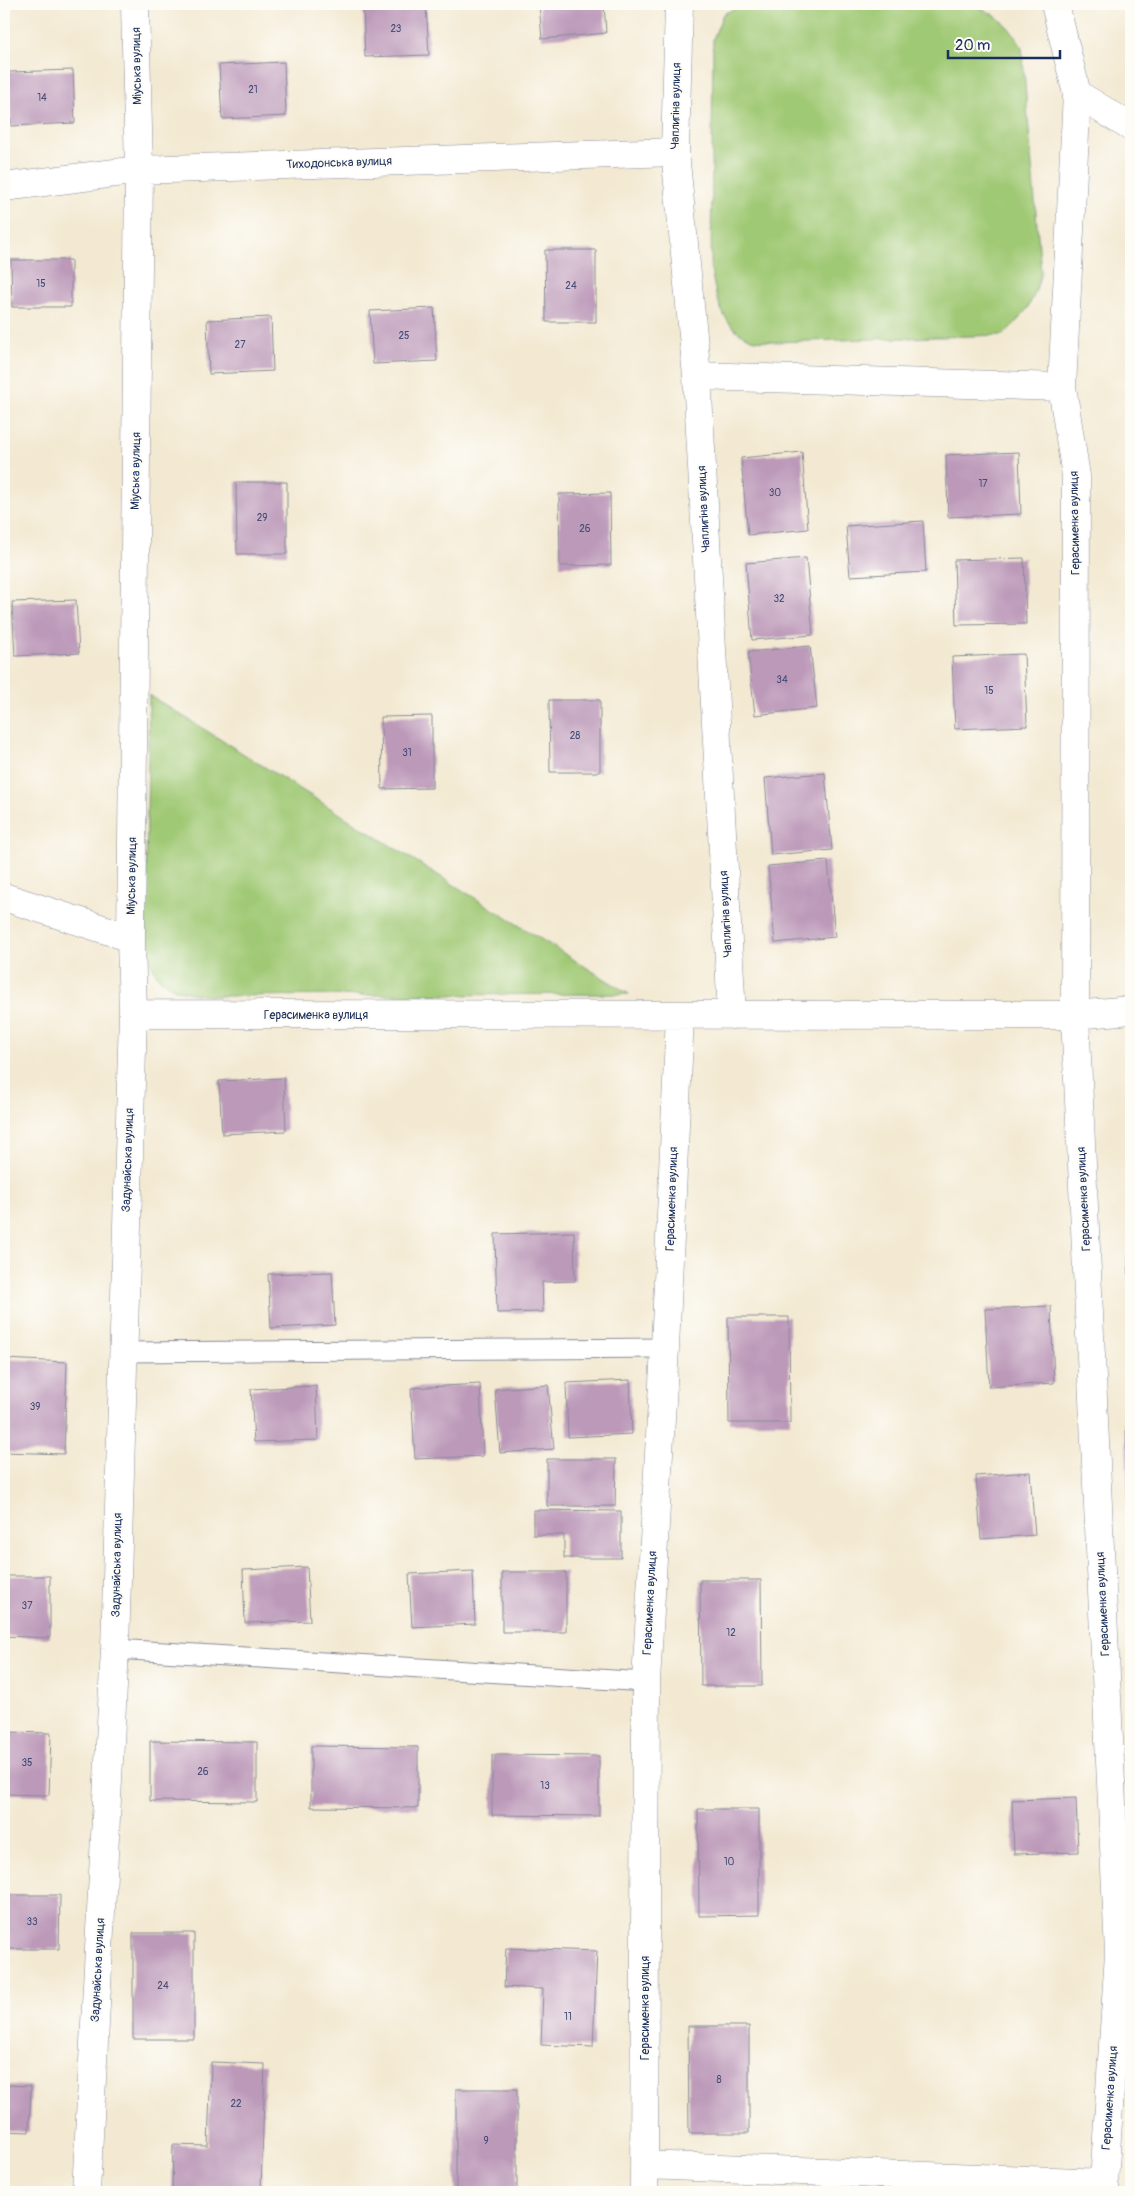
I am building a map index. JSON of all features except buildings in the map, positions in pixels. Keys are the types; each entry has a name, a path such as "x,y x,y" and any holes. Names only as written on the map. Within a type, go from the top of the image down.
{"street":[{"name":"Міуська вулиця","path":"131,938 139,170 135,4"},
{"name":"Чаплигіна вулиця","path":"679,4 675,152 697,376 732,1015"},
{"name":"Герасименка вулиця","path":"1056,4 1077,94 1062,387 1076,476 1075,1015 1119,1953 1105,2187"},
{"path":"1077,94 1131,128"},
{"name":"Тиходонська вулиця","path":"4,187 139,170 675,152"},
{"path":"697,376 1062,387"},
{"path":"4,897 131,938"},
{"name":"Задунайська вулиця","path":"86,2192 115,1649 133,1014 131,938"},
{"name":"Герасименка вулиця","path":"133,1014 1075,1015 1131,1010"},
{"name":"Герасименка вулиця","path":"644,2192 646,1682 665,1348 680,1015"},
{"path":"645,2165 1105,2187"}],"lane":[{"path":"122,1352 665,1348"},
{"path":"115,1649 646,1682"}],"green space":[{"path":"963,4 982,9 998,18 1011,31 1022,48 1041,272 1028,307 1003,335 775,342 754,340 742,334 733,327 722,310 715,290 711,269 713,39 723,14 743,5"},
{"path":"149,695 629,994 211,996 172,988 157,975 148,953 145,937"}]}
